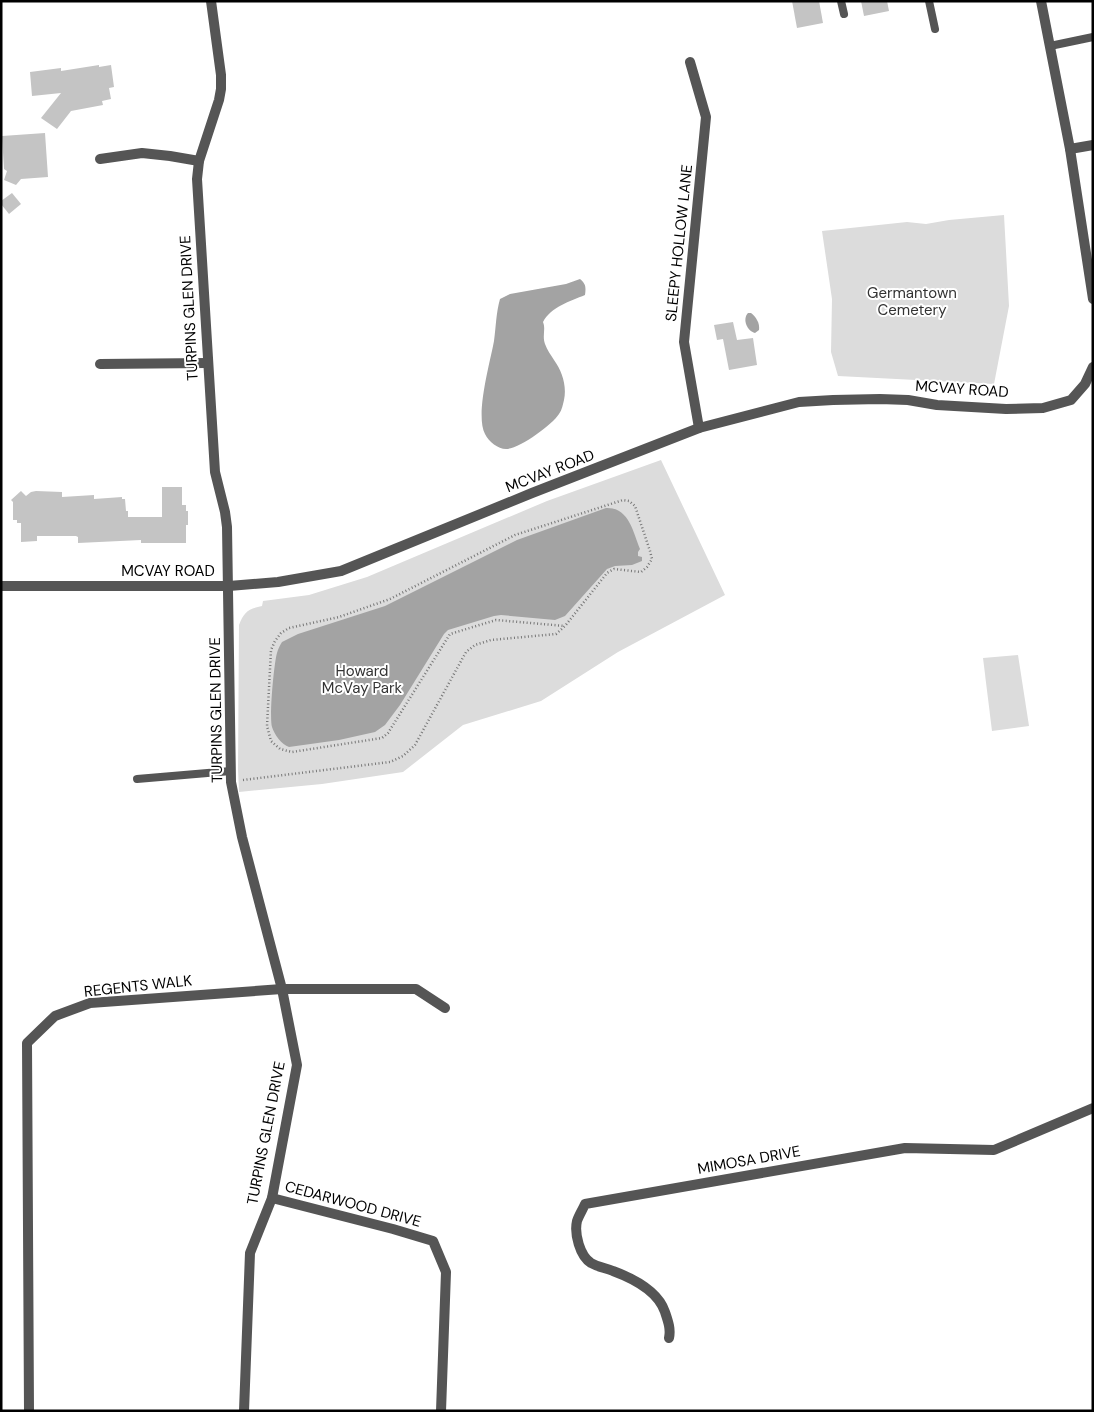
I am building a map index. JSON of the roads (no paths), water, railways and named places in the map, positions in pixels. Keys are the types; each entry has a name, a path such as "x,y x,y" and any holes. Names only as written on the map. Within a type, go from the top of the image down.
{"street":[{"name":"TURPINS GLEN DRIVE","path":"211,1 221,88 219,100 199,161 197,178 214,472 225,512 227,528 231,776 242,837 282,990 297,1065 272,1198 250,1253 244,1411"},
{"path":"1041,1 1070,149 1093,300"},
{"name":"SLEEPY HOLLOW LANE","path":"690,62 706,117 684,342 699,428"},
{"path":"1070,149 1093,145"},
{"path":"100,159 142,153 199,161"},
{"path":"100,364 207,363"},
{"name":"MCVAY ROAD","path":"1,586 229,586 278,582 342,571 532,493 699,428 799,402 833,400 908,400 937,405 1006,409 1043,408 1071,400 1085,384 1093,367"},
{"name":"REGENTS WALK","path":"29,1411 27,1043 55,1016 90,1003 282,990 416,989 446,1008"},
{"name":"MIMOSA DRIVE","path":"669,1338 670,1326 664,1309 653,1294 629,1278 590,1262 582,1252 577,1236 577,1222 585,1204 904,1148 994,1150 1093,1108"},
{"name":"CEDARWOOD DRIVE","path":"272,1198 433,1241 446,1272 441,1411"}],"lane":[{"path":"841,1 844,14"},
{"path":"930,1 935,29"},
{"path":"1050,46 1093,37"},
{"path":"137,779 231,776"}],"park label":[{"name":"Germantown Cemetery","path":"912,302"},
{"name":"Howard McVay Park","path":"362,680"}]}
